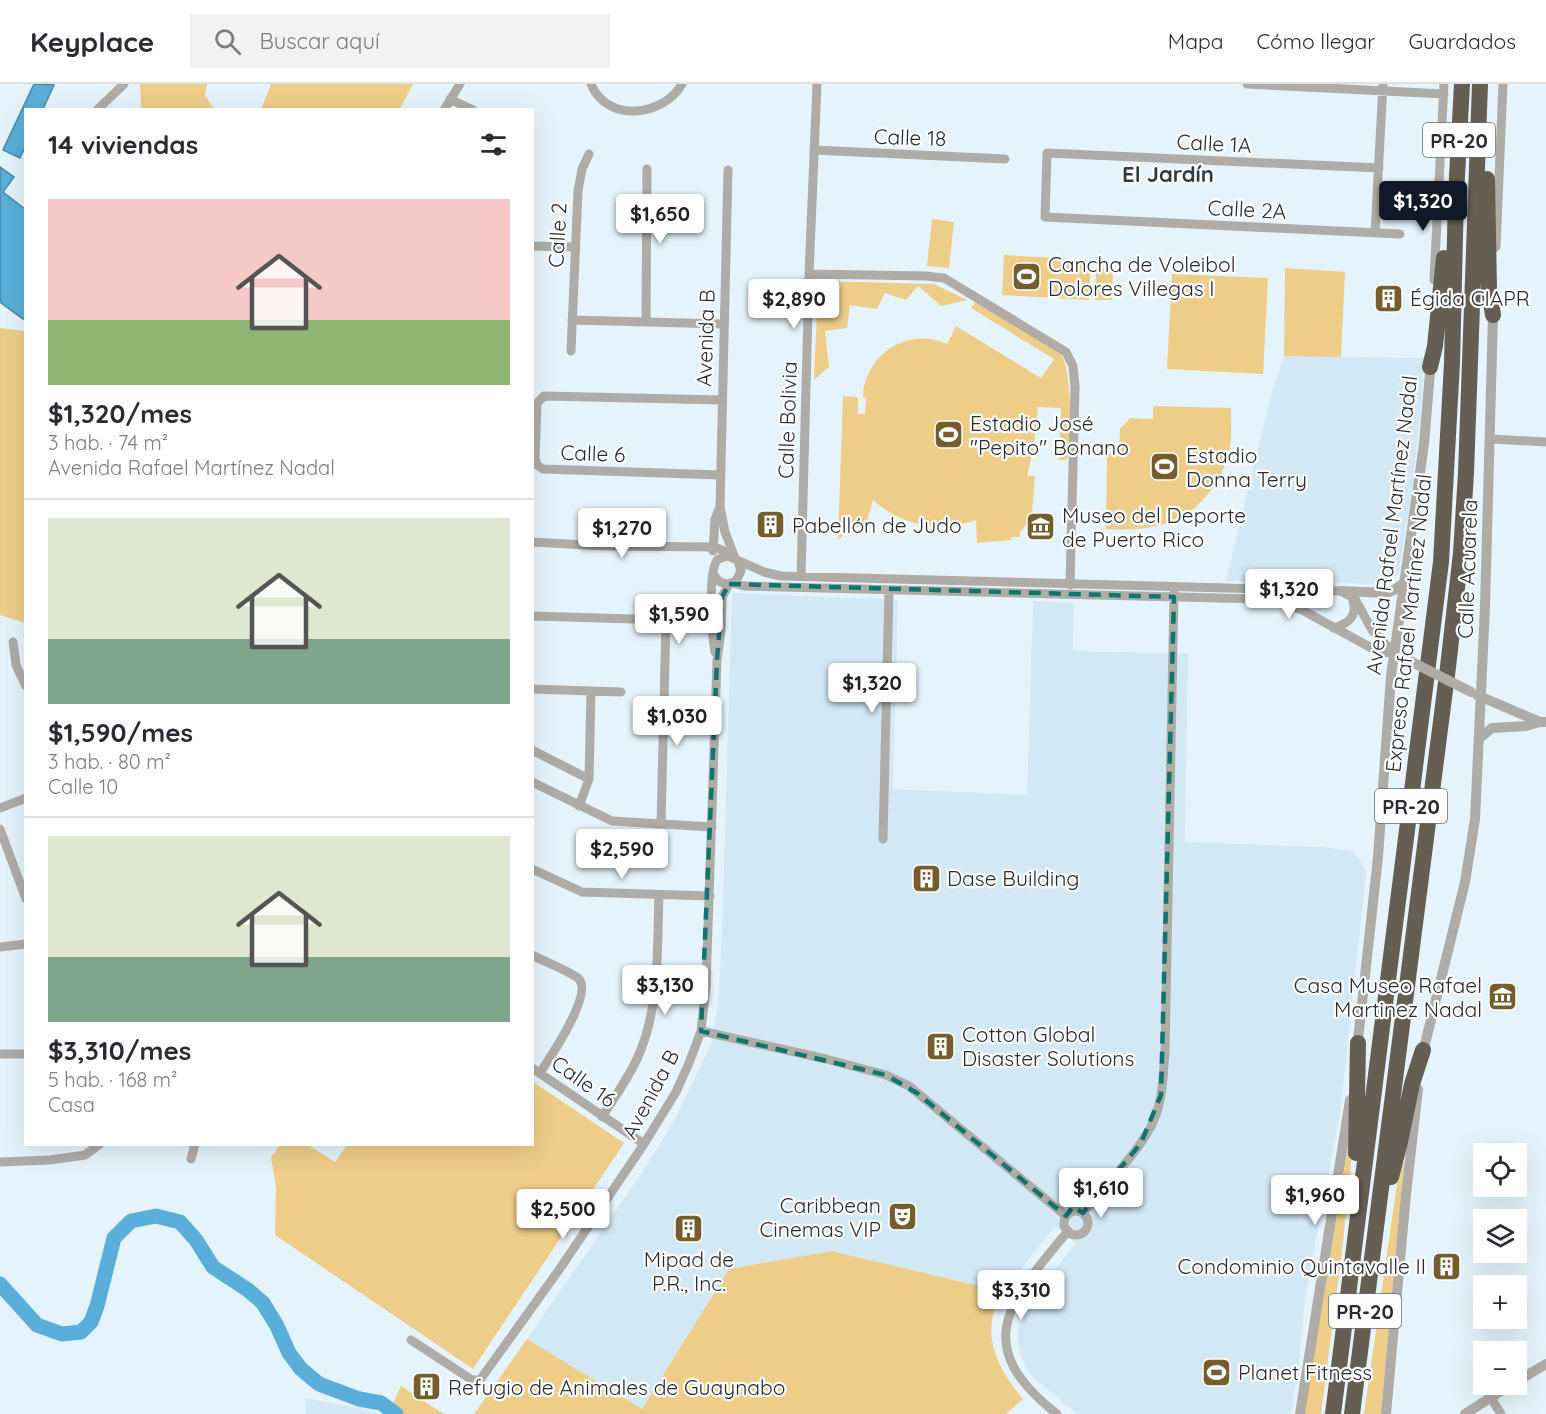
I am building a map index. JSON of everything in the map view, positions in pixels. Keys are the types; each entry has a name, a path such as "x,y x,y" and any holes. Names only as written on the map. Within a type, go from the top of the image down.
{"highway":[{"name":"Expreso Rafael Martínez Nadal","path":"1333,1414 1441,562 1452,374 1456,195 1462,84"},
{"name":"Expreso Rafael Martínez Nadal","path":"1352,1414 1461,554 1480,84"},
{"path":"1479,122 1487,178 1489,289 1493,315"},
{"path":"1430,370 1435,346 1447,231 1456,195"},
{"path":"1358,1043 1356,1162 1360,1205"},
{"path":"1378,1209 1393,1171 1412,1084 1423,1050"}],"street":[{"path":"99,108 124,84"},
{"path":"445,108 460,84"},
{"path":"591,84 594,92 611,106 634,112 656,108 675,95 682,84"},
{"name":"Calle Bolivia","path":"801,576 809,274 817,84"},
{"path":"1247,84 1444,89"},
{"name":"Calle Acuarela","path":"1386,1414 1406,1194 1423,1050 1465,882 1475,819 1480,738 1476,695 1491,440 1493,315 1503,84"},
{"path":"1375,233 1383,87"},
{"name":"Avenida Rafael Martínez Nadal","path":"1300,1414 1347,1126 1358,1043 1378,857 1394,653 1424,444 1430,370 1444,89"},
{"path":"450,99 469,108"},
{"name":"Calle 18","path":"814,150 1005,159"},
{"name":"Calle 1A","path":"1047,153 1379,168"},
{"name":"Calle 2A","path":"1047,153 1045,216 1400,234"},
{"name":"Calle 2","path":"571,351 574,247 579,180 589,154"},
{"path":"646,322 647,169"},
{"name":"Avenida B","path":"728,170 720,507 734,558"},
{"path":"534,246 574,247"},
{"path":"809,274 944,278 1066,352 1074,372 1075,395 1070,585"},
{"path":"572,320 723,324"},
{"name":"Calle 6","path":"720,475 543,469 537,465 535,458 537,403 544,396 722,400"},
{"path":"1491,440 1546,442"},
{"name":"Avenida B","path":"714,565 715,519 720,507"},
{"path":"534,542 604,546 714,547 774,575 1070,585 1258,599 1302,610 1379,652 1394,653"},
{"path":"734,558 718,559 714,565 714,575 722,583 744,586 889,590 1386,593 1405,582"},
{"path":"731,583 738,578 741,571 734,558"},
{"name":"Avenida B","path":"714,575 711,631 717,660"},
{"name":"Avenida B","path":"411,1340 472,1380 480,1380 561,1267 644,1144 676,1092 689,1063 701,1031 706,986 717,660 722,597 731,583"},
{"path":"883,839 889,590"},
{"path":"1083,1213 1141,1143 1153,1122 1161,1095 1165,1052 1174,592"},
{"path":"1333,628 1345,624 1352,618 1354,607 1346,593"},
{"path":"1346,593 1358,603 1372,630 1394,653 1476,695 1543,722"},
{"path":"534,616 700,621"},
{"path":"661,824 666,620"},
{"path":"14,642 16,665 24,682"},
{"path":"534,690 621,692"},
{"path":"579,806 589,779 591,691"},
{"path":"1480,738 1492,728 1526,726 1543,722"},
{"path":"534,751 589,779"},
{"path":"534,783 612,821 712,827"},
{"path":"0,808 24,799"},
{"path":"0,829 24,894"},
{"path":"534,870 582,892 710,896"},
{"path":"602,1117 640,1053 649,1025 656,985 659,895"},
{"path":"0,947 24,944"},
{"path":"534,957 579,979 581,983 577,1009 570,1025 536,1070"},
{"path":"701,1031 886,1075 909,1086 1066,1216"},
{"path":"0,1054 24,1054"},
{"name":"Calle 16","path":"536,1070 644,1144"},
{"path":"0,1162 50,1160 85,1155 97,1146"},
{"path":"191,1160 194,1146"},
{"path":"1074,1211 1083,1213 1088,1221 1084,1231 1074,1234 1068,1231 1064,1225 1066,1216 1074,1211"},
{"path":"1057,1414 1033,1394 1018,1374 1011,1361 1006,1343 1006,1324 1019,1293 1068,1231"},
{"path":"1527,1375 1546,1364"},
{"path":"1465,1414 1496,1395"},
{"path":"1491,1398 1501,1414"}],"highlighted area":[{"path":"729,584 1174,597 1161,1095 1141,1143 1083,1213 1073,1207 1066,1216 917,1093 886,1075 701,1031 717,660 722,597"}],"shaded area":[{"path":"140,84 207,84 205,95 213,108 141,108"},
{"path":"271,84 413,84 401,108 261,108"},
{"path":"932,219 954,222 949,268 927,266"},
{"path":"1004,255 1091,260 1089,300 1002,295"},
{"path":"1096,268 1113,269 1112,300 1095,300"},
{"path":"1285,268 1345,272 1341,357 1284,356"},
{"path":"1172,274 1268,278 1263,374 1167,369"},
{"path":"821,281 934,284 967,300 941,306 918,286 906,300 885,293 877,309 850,305 847,328 825,331 829,367 814,380 818,286"},
{"name":"Estadio José \"Pepito\" Bonano","path":"976,301 1061,354 1065,362 1070,404 1068,457 1065,460 1059,460 1061,408 1038,407 1034,447 1027,476 1035,476 1031,525 1025,526 1020,532 1020,537 1012,537 1011,540 977,543 976,520 948,526 921,525 896,516 873,500 866,525 850,529 838,540 843,396 858,397 858,414 865,414 866,397 863,397 865,382 871,368 880,357 891,348 918,339 932,339 947,344 956,326 1041,378 1054,359 971,308"},
{"path":"0,328 24,331 24,623 0,615"},
{"path":"1284,356 1424,358 1421,410 1411,496 1399,571 1391,582 1381,584 1226,581 1271,395"},
{"name":"Estadio Donna Terry","path":"1153,406 1231,408 1231,441 1227,459 1222,472 1207,495 1187,514 1154,527 1106,529 1107,453 1119,452 1120,429 1130,418 1153,419"},
{"path":"732,593 898,600 893,789 1027,795 1033,601 1074,603 1073,651 1188,654 1185,842 1323,847 1353,851 1360,860 1366,873 1340,1114 1305,1298 1291,1414 1077,1414 1033,1377 1026,1368 1018,1346 1018,1330 1026,1306 1076,1243 1055,1226 1006,1288 993,1279 984,1287 831,1251 729,1269 642,1409 527,1339 644,1170 675,1119 711,1044 718,1007 722,935"},
{"path":"534,1083 624,1143 473,1369 275,1235 276,1187 271,1157 279,1146 310,1146 335,1162 346,1146 534,1146"},
{"path":"1350,1134 1354,1134 1342,1251 1321,1414 1304,1414"},
{"path":"1400,1163 1404,1163 1381,1414 1364,1414"},
{"path":"831,1251 984,1287 992,1279 1006,1288 992,1317 993,1346 1004,1373 1023,1399 1006,1414 474,1414 527,1339 642,1409 729,1269"},
{"path":"401,1386 439,1411 444,1414 388,1414"},
{"path":"305,1398 361,1409 380,1414 306,1414"}],"water":[{"path":"34,84 54,85 43,108 24,108 24,149 20,158 3,150"},
{"path":"0,167 14,177 3,192 24,208 24,318 0,302"}],"waterway":[{"path":"0,1284 37,1325 62,1334 81,1332 91,1322 97,1306 114,1238 131,1221 156,1216 180,1222 196,1240 213,1267 263,1303 277,1326 289,1353 301,1369 319,1384 359,1399 381,1403 396,1414"}],"place":[{"name":"Cancha de Voleibol Dolores Villegas I","path":"1027,276"},
{"name":"Égida CIAPR","path":"1389,298"},
{"name":"Estadio José \"Pepito\" Bonano","path":"949,435"},
{"name":"Estadio Donna Terry","path":"1165,467"},
{"name":"Pabellón de Judo","path":"771,525"},
{"name":"Museo del Deporte de Puerto Rico","path":"1041,527"},
{"name":"Dase Building","path":"926,878"},
{"name":"Casa Museo Rafael Martinez Nadal","path":"1503,997"},
{"name":"Cotton Global Disaster Solutions","path":"941,1046"},
{"name":"Caribbean Cinemas VIP","path":"902,1217"},
{"name":"Mipad de P.R., Inc.","path":"689,1228"},
{"name":"Condominio Quintavalle II","path":"1447,1266"},
{"name":"Planet Fitness","path":"1217,1372"},
{"name":"Refugio de Animales de Guaynabo","path":"427,1387"}],"district":[{"name":"El Jardín","path":"1168,174"}]}
